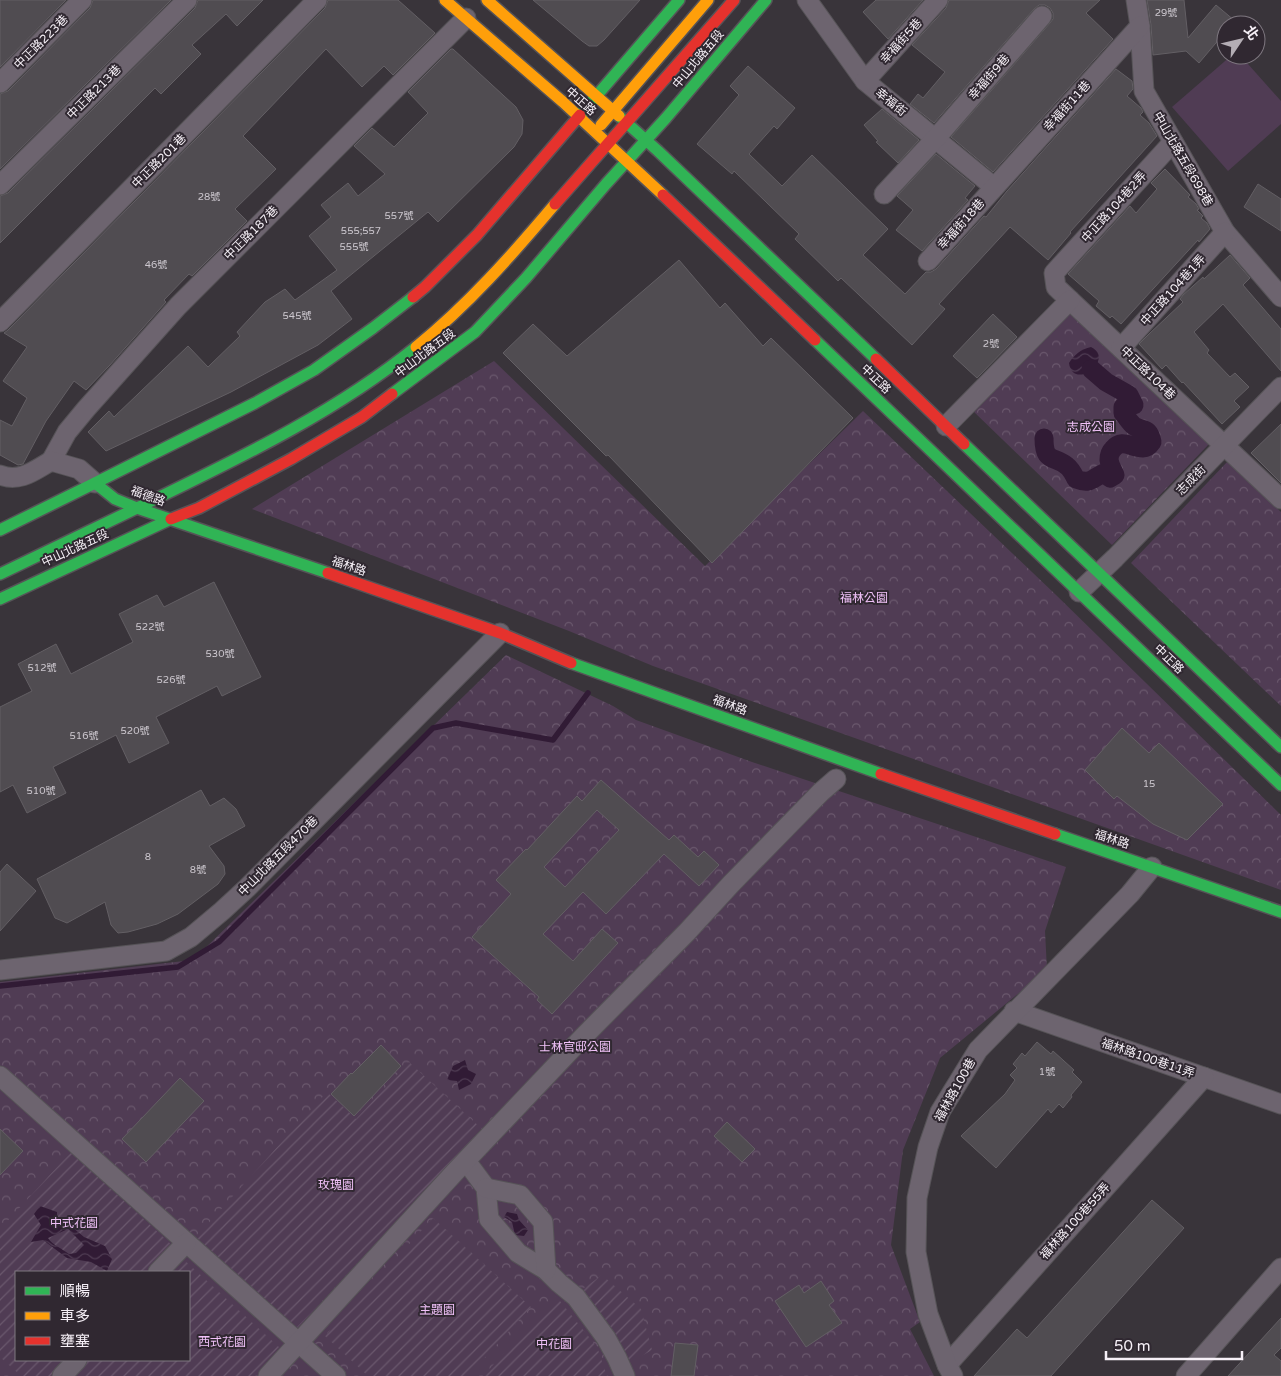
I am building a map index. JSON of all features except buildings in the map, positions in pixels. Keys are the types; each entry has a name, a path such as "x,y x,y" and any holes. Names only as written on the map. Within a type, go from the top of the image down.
{"main road":[{"name":"中正路","path":"446,0 580,117 592,136 608,144 627,161 1281,785"},
{"name":"中正路","path":"487,0 664,157 1281,747"},
{"path":"0,530 255,403 314,370 373,328 425,287 477,235 679,0"},
{"path":"592,136 708,0"},
{"name":"中山北路五段","path":"0,574 282,435 343,399 407,354 455,313 505,262 734,0"},
{"name":"中山北路五段","path":"0,599 171,519 199,508 291,459 362,417 447,354 475,332 526,278 766,0"},
{"name":"福德路","path":"95,483 115,499 171,519"},
{"path":"102,505 128,493"},
{"name":"福林路","path":"171,519 500,633 579,666 982,810 1281,912"}],"street":[{"name":"中正路223巷","path":"0,83 82,0"},
{"name":"中正路213巷","path":"0,184 188,0"},
{"name":"中正路201巷","path":"0,322 317,0"},
{"name":"幸福街","path":"807,0 865,81 994,187"},
{"name":"幸福街5巷","path":"865,81 938,0"},
{"name":"中山北路五段698巷","path":"1136,0 1140,26 1144,91 1225,232 1281,297"},
{"name":"幸福街9巷","path":"884,194 936,138 1042,16"},
{"name":"中正路187巷","path":"52,461 67,432 178,306 466,18"},
{"name":"幸福街11巷","path":"994,187 1140,26"},
{"name":"中正路104巷2弄","path":"1054,273 1173,142"},
{"name":"幸福街18巷","path":"928,261 994,187"},
{"name":"中正路104巷1弄","path":"1121,348 1225,232"},
{"name":"中正路104巷","path":"1054,273 1056,287 1224,446 1279,494"},
{"path":"946,426 1070,300"},
{"name":"志成街","path":"1079,592 1115,558 1281,387"},
{"path":"0,475 8,478 26,476 52,461 79,469 95,483"},
{"name":"中山北路五段470巷","path":"0,970 166,951 191,936 222,911 246,888 500,633"},
{"path":"268,1376 585,1035 815,798 836,779"},
{"name":"福林路100巷","path":"950,1370 928,1314 916,1252 917,1198 928,1147 940,1112 978,1050 1130,894 1152,867"},
{"name":"福林路100巷11弄","path":"1014,1011 1281,1104"},
{"path":"0,1076 336,1376"},
{"name":"福林路100巷55弄","path":"950,1370 1204,1077"},
{"path":"466,1161 486,1188 489,1219 518,1253 546,1270 576,1297 606,1338 625,1376"},
{"path":"486,1188 520,1195 543,1222 546,1270"},
{"path":"159,1271 186,1243"},
{"path":"1186,1376 1281,1268"},
{"path":"62,1376 76,1361"}],"green space":[{"path":"1220,65 1249,65 1281,101 1281,124 1228,171 1172,107"},
{"name":"志成公園","path":"1070,310 1209,444 1112,545 973,411"},
{"name":"福林公園","path":"494,361 705,566 863,411 1055,594 1281,815 1281,890 653,666 569,631 252,509"},
{"path":"1228,461 1281,512 1281,706 1131,563"},
{"name":"士林官邸公園","path":"506,655 613,706 636,720 752,762 1066,867 1045,931 1047,970 940,1058 903,1150 891,1245 920,1322 910,1329 934,1376 0,1376 0,982 193,960"},
{"name":"玫瑰園","path":"409,1062 482,1129 297,1328 196,1237 327,1092 356,1119"},
{"name":"中式花園","path":"71,1152 174,1247 151,1271 15,1271 15,1361 68,1361 54,1376 21,1376 0,1357 0,1229"},
{"name":"主題園","path":"433,1218 531,1307 468,1376 368,1376 325,1336"},
{"name":"西式花園","path":"181,1257 280,1348 255,1376 72,1376 86,1361 190,1361 190,1271 168,1271"},
{"path":"602,1275 641,1309 652,1350 626,1365 577,1293"},
{"name":"中花園","path":"556,1296 597,1347 607,1376 483,1376"}],"water":[{"path":"1091,347 1097,352 1099,359 1096,365 1084,374 1072,371 1069,363 1071,360 1081,351"},
{"path":"465,1060 468,1070 476,1074 471,1084 459,1090 457,1081 447,1080 453,1066"},
{"path":"40,1206 57,1212 57,1220 66,1222 84,1237 105,1246 112,1259 107,1271 91,1262 67,1258 43,1240 31,1242 41,1225 34,1214","holes":["68,1229 84,1245 76,1253 69,1254 48,1238"]},
{"path":"507,1212 517,1214 519,1220 528,1230 524,1236 515,1235 512,1222 504,1217"}],"waterway":[{"path":"1044,438 1044,446 1048,455 1067,466 1076,479 1081,481 1091,480 1104,473 1110,478 1115,475 1109,459 1111,451 1116,446 1123,444 1144,448 1152,442 1147,431 1134,426 1123,413 1123,407 1134,405 1129,395 1106,382 1091,369"},
{"path":"0,986 178,967 219,942 433,728 456,723 553,740 588,693"}],"traffic: fast":[{"path":"580,115 679,0"},
{"path":"392,394 475,332 526,278 766,0"},
{"path":"619,116 876,359"},
{"path":"95,483 255,403 314,370 413,297"},
{"path":"815,340 1281,785"},
{"path":"137,508 245,454 316,415 384,372 416,347"},
{"path":"964,444 1281,747"},
{"path":"0,530 95,483 115,499 137,508 328,573"},
{"path":"0,574 137,508"},
{"path":"0,599 171,519"},
{"path":"571,663 881,774"},
{"path":"1055,834 1281,912"}],"traffic: slow":[{"path":"445,0 563,102 663,195"},
{"path":"487,0 619,116"},
{"path":"601,125 708,0"},
{"path":"416,347 454,314 489,279 555,204"}],"traffic: jam":[{"path":"555,204 734,0"},
{"path":"413,297 477,235 580,115"},
{"path":"663,195 815,340"},
{"path":"876,359 964,444"},
{"path":"171,519 199,508 291,459 362,417 392,394"},
{"path":"328,573 500,633 571,663"},
{"path":"881,774 1055,834"}]}
